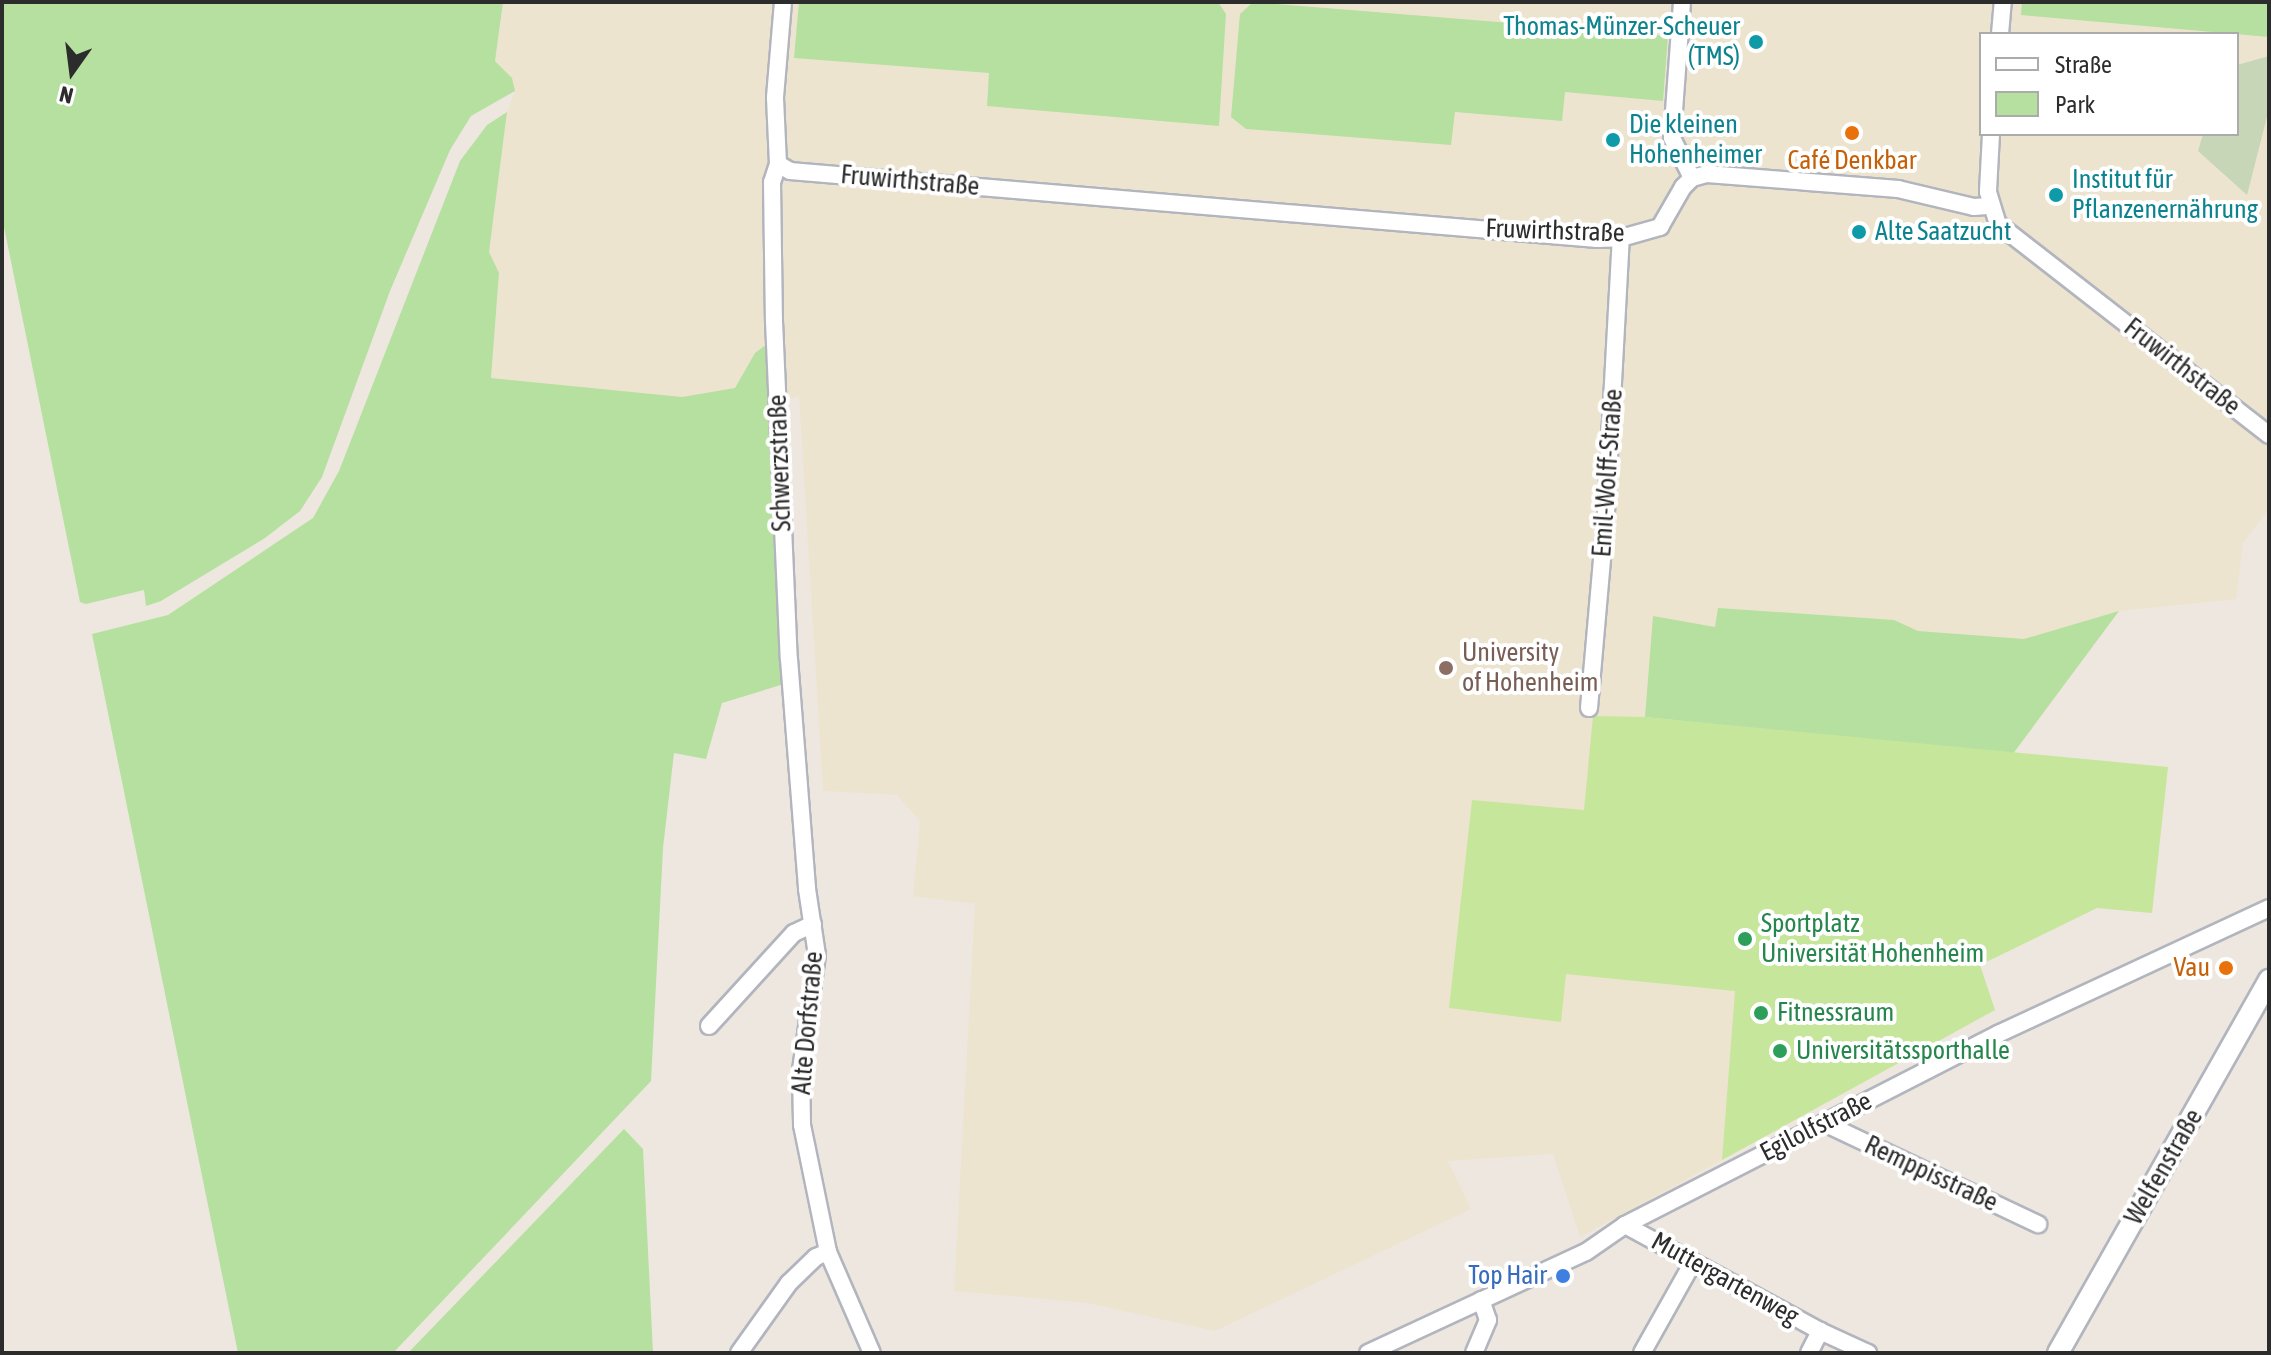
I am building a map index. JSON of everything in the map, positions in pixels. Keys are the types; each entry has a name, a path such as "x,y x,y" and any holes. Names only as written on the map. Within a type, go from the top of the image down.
{"street":[{"name":"Schwerzstraße","path":"783,2 775,98 778,164 772,182 773,259 782,520 800,796 813,924"},
{"path":"1682,2 1672,138 1692,178 1707,174 1890,189 1974,207 1990,206 1991,136"},
{"path":"2000,32 2003,2"},
{"name":"Fruwirthstraße","path":"778,164 790,171 1621,238 1660,227 1675,198 1692,178"},
{"name":"Fruwirthstraße","path":"1990,206 1998,224 2269,435"},
{"name":"Emil-Wolff-Straße","path":"1589,708 1609,467 1621,238"},
{"name":"Egilolfstraße","path":"1368,1353 1586,1252 1625,1225 1998,1034 2269,908"},
{"name":"Alte Dorfstraße","path":"709,1026 794,933 813,924 817,955 801,1071 802,1125 828,1252 872,1353"},
{"name":"Welfenstraße","path":"2060,1352 2269,982"},
{"name":"Remppisstraße","path":"1824,1123 2038,1224"},
{"name":"Muttergartenweg","path":"1625,1225 1692,1264 1868,1353"},
{"path":"739,1353 789,1283 816,1257 828,1252"},
{"path":"1642,1353 1692,1264"},
{"path":"1474,1353 1488,1320 1481,1300"},
{"path":"1809,1353 1820,1331"}],"shaded area":[{"name":"University of Hohenheim","path":"503,2 2269,2 2269,509 2243,543 2236,599 2119,611 2013,754 2168,767 2152,913 2097,908 1980,965 1722,1160 1580,1237 1553,1154 1448,1161 1471,1209 1215,1331 1087,1303 954,1291 975,904 913,896 920,821 897,795 823,791 799,396 732,416 491,378 499,273 489,252 507,112 515,91 512,78 495,61"}],"green space":[{"path":"2,2 503,2 495,61 512,78 515,91 471,116 450,150 390,291 322,477 300,511 265,538 161,601 146,606 144,590 86,604 80,602 2,217"},
{"path":"799,2 1218,2 1226,14 1219,126 987,106 989,73 794,58"},
{"path":"1253,2 1668,36 1663,101 1565,92 1562,121 1455,112 1451,145 1246,129 1231,117 1240,14"},
{"path":"2022,2 2269,2 2269,37 2239,32 2021,15"},
{"path":"2269,56 2269,109 2247,195 2198,151 2202,136 2239,136 2239,64"},
{"path":"507,112 489,252 499,273 491,378 682,397 735,388 755,353 767,344 784,684 722,703 706,759 674,753 663,848 651,1081 393,1353 238,1353 92,634 168,615 313,518 339,471 460,161 487,125"},
{"path":"1718,608 1894,620 1918,631 2024,639 2119,611 2012,755 1645,717 1653,616 1715,627"},
{"name":"Sportplatz Universität Hohenheim","path":"1593,716 1645,717 2168,767 2152,913 2097,908 1980,965 1995,1010 1722,1160 1735,991 1566,974 1561,1022 1449,1008 1472,800 1584,810"},
{"path":"624,1129 643,1149 653,1353 408,1353"}],"place":[{"name":"Thomas-Münzer-Scheuer (TMS)","path":"1756,42"},
{"name":"Café Denkbar","path":"1852,133"},
{"name":"Die kleinen Hohenheimer","path":"1613,140"},
{"name":"Institut für Pflanzenernährung","path":"2056,195"},
{"name":"Alte Saatzucht","path":"1859,232"},
{"name":"University of Hohenheim","path":"1446,668"},
{"name":"Sportplatz Universität Hohenheim","path":"1745,939"},
{"name":"Vau","path":"2226,968"},
{"name":"Fitnessraum","path":"1761,1013"},
{"name":"Universitätssporthalle","path":"1780,1051"},
{"name":"Top Hair","path":"1563,1276"}]}
